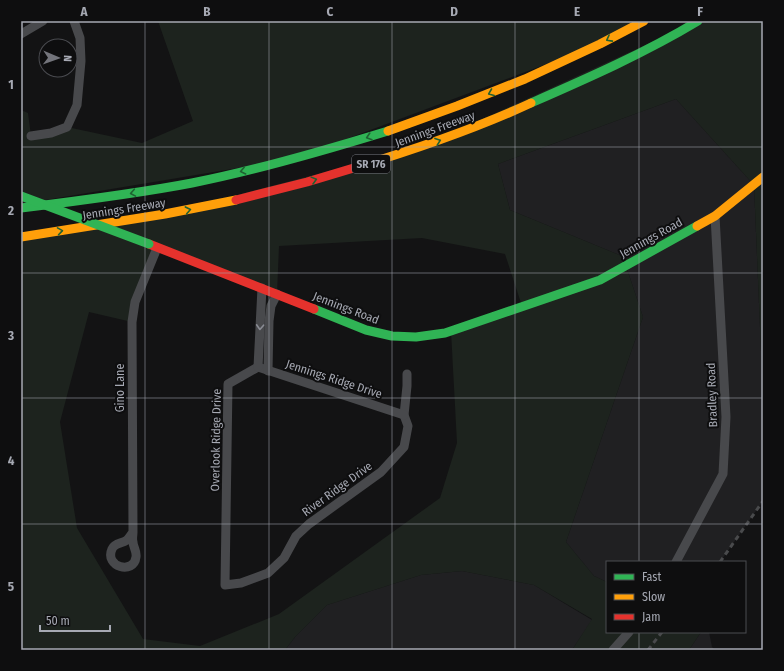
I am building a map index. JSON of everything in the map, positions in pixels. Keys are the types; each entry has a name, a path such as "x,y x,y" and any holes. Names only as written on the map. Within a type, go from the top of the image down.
{"main road":[{"name":"Jennings Freeway","path":"21,208 121,196 192,183 253,170 336,147 397,128 525,79 600,44 644,21"},
{"name":"Jennings Freeway","path":"21,237 160,215 215,204 322,178 371,164 514,112 650,48 698,21"},
{"name":"Jennings Road","path":"21,196 262,288 366,330 392,336 416,338 445,333 600,280 715,216 763,177"},
{"path":"21,204 58,203"}],"street":[{"path":"21,34 43,21"},
{"path":"31,136 51,133 67,127 77,105 80,38 74,21"},
{"name":"Bradley Road","path":"677,561 723,474 726,417 715,216"},
{"name":"Gino Lane","path":"133,532 132,322 135,302 153,246"},
{"path":"258,367 262,288"},
{"path":"268,371 269,321 271,306 277,294"},
{"name":"Jennings Ridge Drive","path":"258,367 404,414"},
{"name":"Overlook Ridge Drive","path":"225,585 228,384 258,367"},
{"name":"River Ridge Drive","path":"225,585 241,583 268,573 284,558 296,536 309,524 381,472 404,447 408,426 404,414 407,374"},
{"path":"613,650 628,633"}],"shaded area":[{"path":"158,21 644,21 600,44 293,159 21,204 21,110 28,113 31,136 67,127 142,143 193,121"},
{"path":"698,21 763,21 763,398 754,185 676,99 498,164 510,210 634,261 626,266 643,317 566,542 594,576 606,582 606,633 700,633 689,650 572,650 592,619 534,585 462,571 421,575 327,605 295,637 285,650 21,650 21,237 160,215 421,147","holes":["422,238 505,254 522,306 451,331 457,443 440,498 279,614 200,646 143,639 77,528 60,422 89,312 132,322 157,248 277,294 279,246"]},
{"path":"676,99 754,185 763,398 763,501 721,561 606,561 606,582 594,576 566,542 643,317 626,266 634,261 510,210 498,164"},
{"path":"462,571 534,585 592,620 572,650 285,650 295,637 327,605 421,575"},
{"path":"700,633 709,633 712,647 715,650 689,650"}],"railway":[{"path":"721,561 763,501"},
{"path":"648,650 661,633"}],"traffic: fast":[{"path":"531,103 595,75 678,33 698,21"},
{"path":"21,208 128,194 217,178 290,160 388,131"},
{"path":"21,196 149,244"},
{"path":"314,309 366,330 392,336 416,337 445,333 600,280 697,226"}],"traffic: slow":[{"path":"388,131 525,79 600,44 644,21"},
{"path":"357,167 445,138 531,103"},
{"path":"697,226 715,216 763,177"},
{"path":"21,237 165,214 236,200"}],"traffic: jam":[{"path":"236,200 307,182 357,167"},
{"path":"149,244 314,309"}]}
